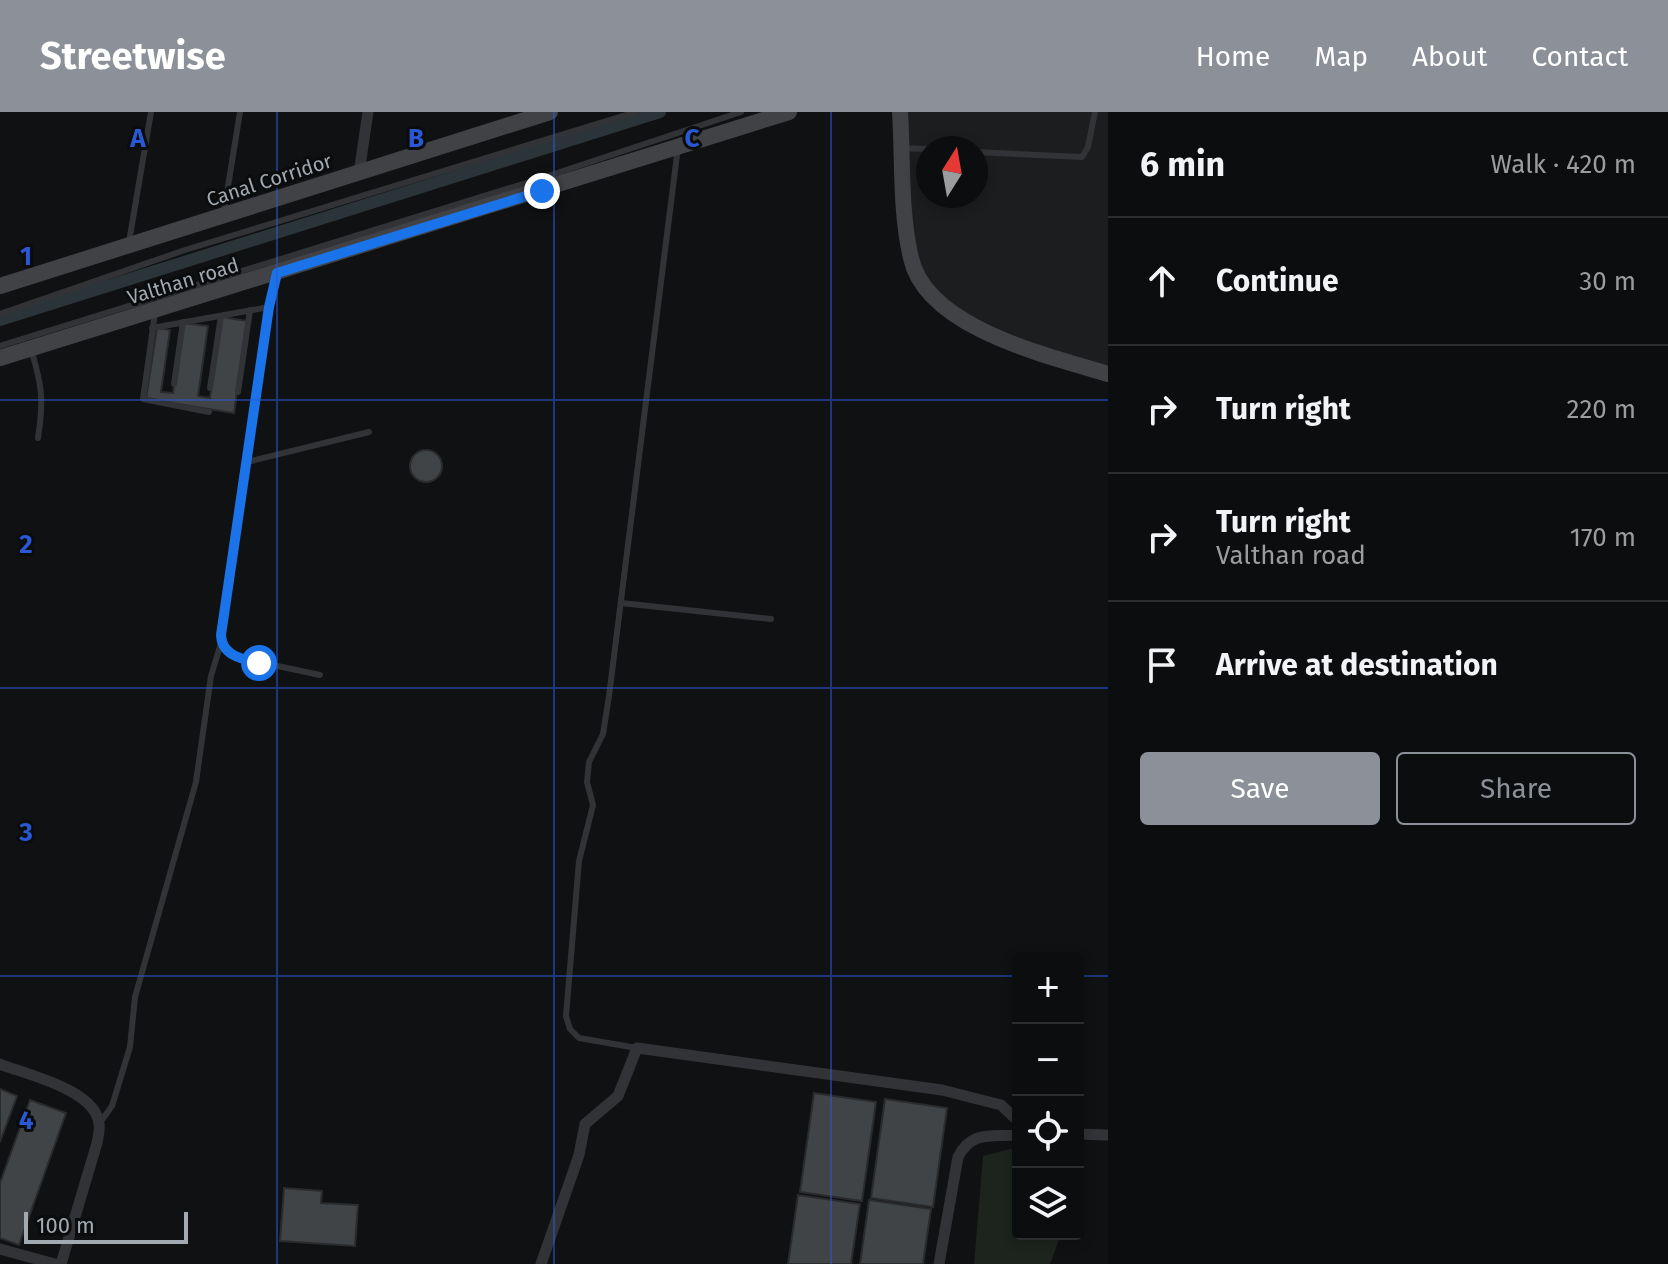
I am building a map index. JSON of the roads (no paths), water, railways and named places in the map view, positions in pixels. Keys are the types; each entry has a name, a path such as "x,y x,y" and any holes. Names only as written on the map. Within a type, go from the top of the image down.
{"main road":[{"name":"Canal Corridor","path":"0,286 550,112"},
{"name":"Valthan road","path":"0,358 789,112"},
{"path":"900,112 906,228 911,262 922,284 939,305 1009,343 1108,374"}],"street":[{"path":"359,173 368,112"},
{"path":"541,1264 579,1155 585,1124 618,1096 637,1048 942,1090 1001,1105 1012,1115"},
{"path":"0,1064 80,1095 94,1109 99,1124 97,1143 58,1264 0,1249"},
{"path":"1084,1134 1108,1135"},
{"path":"939,1264 958,1157 964,1144 972,1138 1012,1135"}],"lane":[{"path":"128,245 151,112"},
{"path":"223,215 240,112"},
{"path":"0,314 185,250 636,112"},
{"path":"0,346 539,179 741,112"},
{"path":"988,153 1082,157 1087,153 1095,112"},
{"path":"637,1048 579,1038 570,1029 566,1016 579,861 593,805 587,782 589,762 603,734 678,147"},
{"path":"902,148 916,149"},
{"path":"99,1124 112,1106 130,1047 135,997 196,782 211,676 221,643 269,307 277,273"},
{"path":"152,328 269,307"},
{"path":"156,309 143,399 209,412"},
{"path":"238,392 250,310"},
{"path":"210,388 221,316"},
{"path":"174,384 183,322"},
{"path":"31,349 42,390 38,438"},
{"path":"247,462 369,432"},
{"path":"621,603 771,619"},
{"path":"221,643 235,657 320,675"}],"waterway":[{"path":"0,320 660,112"}]}
